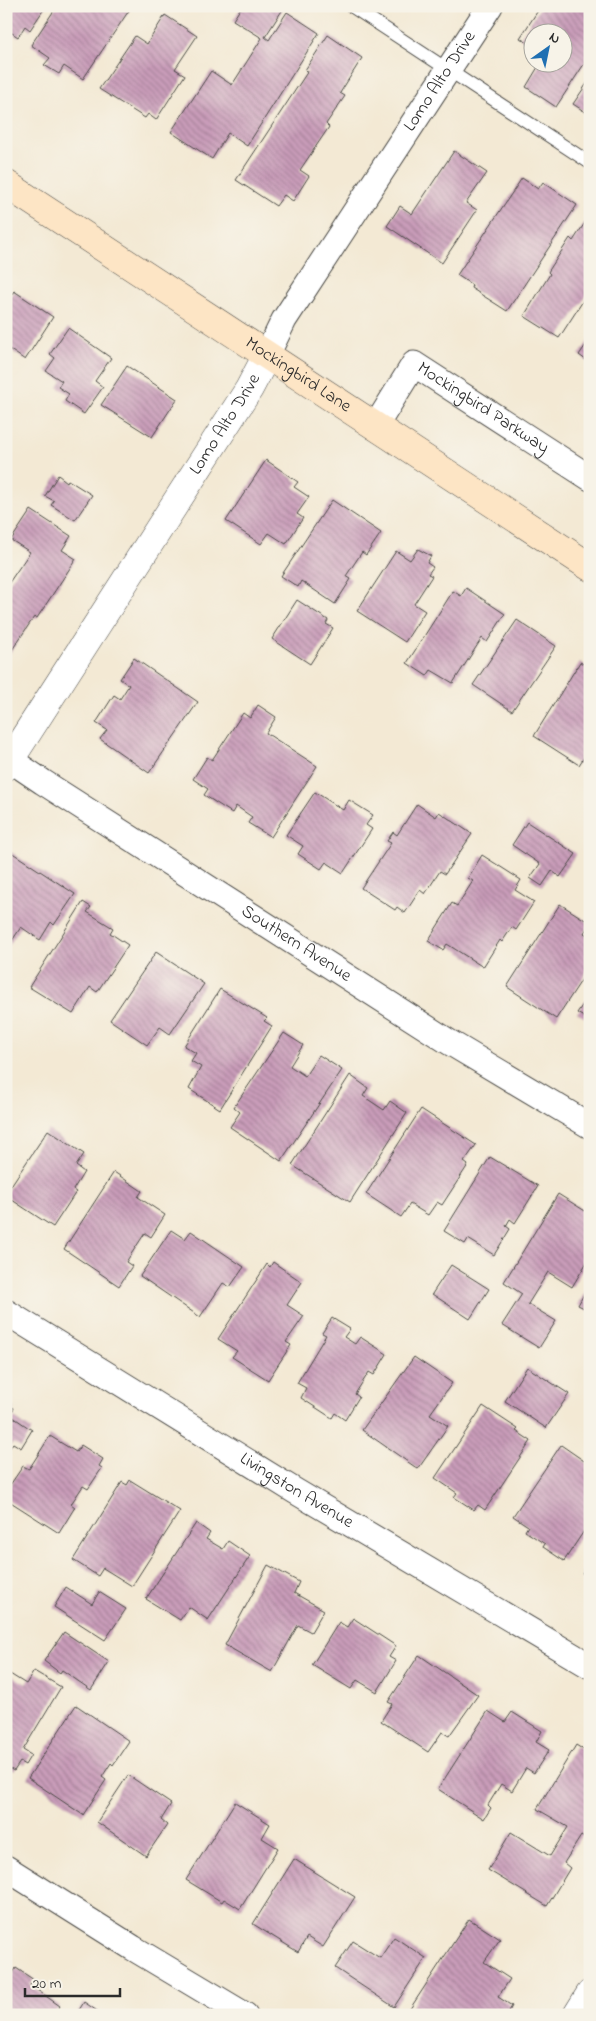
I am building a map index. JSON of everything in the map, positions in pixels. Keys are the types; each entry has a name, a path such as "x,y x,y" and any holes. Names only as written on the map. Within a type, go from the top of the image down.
{"main road":[{"name":"Mockingbird Lane","path":"6,184 590,567"}],"street":[{"name":"Lomo Alto Drive","path":"8,761 249,389 284,320 490,6"},
{"name":"Mockingbird Parkway","path":"375,427 414,364 590,478"},
{"name":"Southern Avenue","path":"8,761 449,1042 590,1126"},
{"name":"Livingston Avenue","path":"6,1312 295,1491 590,1666"},
{"path":"6,1868 133,1948 245,2015"},
{"path":"577,2015 590,1994"}],"lane":[{"path":"351,6 590,163"}],"building":[{"path":"6,6 46,6 30,30 25,26 18,37 6,29"},
{"path":"57,6 132,6 83,79 64,66 59,74 44,65 50,58 31,45"},
{"path":"242,6 285,6 265,37 269,40 287,12 319,33 247,146 228,133 212,159 171,132 211,71 232,85 262,38 233,20"},
{"path":"541,6 590,6 590,55 556,107 526,87 535,72 574,72 574,22 530,22"},
{"path":"165,15 197,36 175,69 185,75 156,120 148,114 145,118 99,89 135,36 147,44"},
{"path":"524,32 524,41 520,38"},
{"path":"328,35 362,58 340,93 345,96 326,124 329,127 300,170 309,176 293,201 284,195 276,206 236,180 308,71 305,70"},
{"path":"590,79 590,115 573,104"},
{"path":"454,151 487,173 466,203 477,210 442,263 387,226 400,206 412,214"},
{"path":"522,178 538,189 543,182 577,205 507,311 471,288 472,285 457,275"},
{"path":"590,215 590,290 559,338 524,316 550,274 548,272 570,238 573,241"},
{"path":"14,291 53,317 25,360 6,347 6,292 11,295"},
{"path":"68,328 111,358 95,381 103,387 84,414 65,401 69,394 58,387 62,381 46,371 55,358 50,354"},
{"path":"590,339 590,363 579,355"},
{"path":"127,366 177,399 152,437 101,405"},
{"path":"266,460 298,482 294,487 309,497 297,514 303,518 286,544 269,533 261,544 226,521"},
{"path":"58,475 92,495 75,520 51,505 54,501 45,496"},
{"path":"332,500 381,533 366,555 362,552 346,576 351,579 335,604 301,581 298,587 281,576"},
{"path":"31,510 71,536 62,550 76,559 37,618 34,617 6,659 6,587 30,552 11,540"},
{"path":"418,549 431,556 427,563 433,567 428,574 432,576 414,604 425,611 405,642 357,611 396,551 410,560"},
{"path":"466,588 505,614 487,642 482,638 453,683 431,670 427,676 407,663 453,591 461,596"},
{"path":"297,600 328,620 326,624 333,628 310,664 272,639"},
{"path":"517,620 556,646 512,711 473,685"},
{"path":"134,658 198,702 149,773 100,739 107,730 96,723 114,695 120,699 129,685 120,679"},
{"path":"580,662 590,668 590,734 588,736 590,737 590,748 579,765 534,736"},
{"path":"258,705 276,717 266,733 317,766 271,837 248,823 252,817 236,806 232,813 204,795 208,789 193,779 207,757 212,760 243,713 250,718"},
{"path":"315,792 343,810 349,800 373,815 366,825 372,829 343,873 326,862 321,869 298,854 303,846 286,835"},
{"path":"417,804 436,817 439,812 472,834 445,874 440,871 425,894 420,890 405,913 397,907 395,910 361,888 391,843 387,841 393,832 397,835"},
{"path":"527,822 576,854 560,877 552,871 542,886 530,878 540,864 512,845"},
{"path":"11,852 75,894 54,925 51,922 40,940 21,927 6,950 6,858"},
{"path":"482,855 521,880 515,890 534,902 516,930 512,927 502,942 500,940 483,967 447,944 443,950 428,941 452,903 457,906 473,881 468,878"},
{"path":"83,902 91,907 87,912 113,928 110,933 128,945 97,992 90,987 73,1014 29,987"},
{"path":"560,904 590,923 584,933 590,937 590,967 556,1019 507,987"},
{"path":"156,952 204,984 170,1034 160,1027 147,1045 110,1020"},
{"path":"220,989 267,1018 264,1021 272,1026 220,1109 189,1089 201,1067 191,1061 196,1053 184,1046"},
{"path":"590,994 590,1026 587,1025 589,1020 577,1013"},
{"path":"284,1033 303,1045 290,1066 305,1076 319,1055 342,1070 281,1161 230,1127 240,1112 234,1107"},
{"path":"350,1075 368,1088 363,1096 384,1110 390,1101 407,1113 350,1202 292,1165"},
{"path":"421,1109 476,1145 464,1162 468,1165 442,1205 437,1202 428,1215 410,1204 401,1217 366,1194"},
{"path":"48,1130 84,1154 76,1166 84,1172 73,1190 76,1192 53,1227 6,1196 6,1193"},
{"path":"490,1157 538,1186 515,1223 510,1219 506,1226 510,1229 494,1255 468,1239 465,1244 444,1231"},
{"path":"114,1172 142,1191 138,1197 165,1215 151,1237 145,1233 126,1262 132,1266 119,1286 64,1249"},
{"path":"558,1194 590,1214 590,1257 572,1287 548,1272 528,1304 556,1321 539,1348 502,1325 522,1294 504,1282"},
{"path":"171,1230 185,1239 191,1231 244,1267 230,1287 223,1283 200,1317 140,1276"},
{"path":"273,1262 302,1282 287,1305 304,1316 286,1342 291,1345 268,1380 232,1357 237,1351 218,1339 267,1264 270,1267"},
{"path":"451,1265 489,1289 470,1319 432,1294"},
{"path":"590,1283 590,1311 578,1305"},
{"path":"332,1318 350,1329 344,1337 355,1344 360,1337 387,1354 374,1375 369,1372 355,1394 359,1397 345,1420 335,1413 332,1418 301,1398 306,1388 297,1383 326,1335 322,1333"},
{"path":"414,1357 452,1383 430,1414 448,1426 418,1469 362,1430"},
{"path":"527,1367 569,1394 546,1428 505,1401"},
{"path":"6,1403 14,1408 10,1415 32,1430 21,1448 13,1443 6,1453"},
{"path":"483,1406 518,1429 516,1431 531,1441 485,1510 478,1505 474,1510 454,1497 457,1493 435,1478"},
{"path":"50,1436 76,1452 81,1445 103,1459 99,1466 102,1468 88,1489 83,1486 71,1504 75,1507 59,1533 6,1499 6,1491 23,1466 29,1469"},
{"path":"561,1445 590,1465 590,1522 564,1561 543,1547 545,1544 525,1531 528,1526 513,1516"},
{"path":"130,1480 180,1511 132,1586 103,1568 98,1576 73,1560 122,1482 127,1485"},
{"path":"196,1523 210,1533 206,1539 223,1549 228,1541 250,1556 208,1620 189,1607 180,1620 146,1599"},
{"path":"590,1561 590,1579 582,1573"},
{"path":"268,1565 299,1582 294,1593 324,1610 311,1632 298,1625 272,1672 225,1645"},
{"path":"66,1587 92,1604 99,1592 126,1609 105,1640 54,1607"},
{"path":"353,1618 396,1646 389,1657 396,1661 377,1692 357,1680 351,1689 312,1665 339,1622 347,1627"},
{"path":"64,1632 109,1662 91,1690 62,1670 60,1673 44,1661"},
{"path":"419,1655 478,1695 449,1736 442,1732 428,1752 381,1721 392,1704 388,1702"},
{"path":"34,1671 61,1687 23,1750 31,1755 25,1765 20,1762 14,1771 6,1767 6,1681 10,1674 26,1684"},
{"path":"76,1705 129,1741 113,1765 111,1763 102,1777 106,1780 83,1815 28,1778"},
{"path":"488,1711 505,1722 512,1712 542,1731 536,1742 549,1750 534,1773 526,1768 512,1791 501,1784 488,1805 491,1808 484,1819 438,1789"},
{"path":"576,1745 590,1754 590,1841 581,1836 564,1863 570,1868 547,1906 488,1870 511,1832 550,1856 568,1827 537,1809"},
{"path":"128,1775 171,1804 161,1820 167,1825 146,1856 97,1822"},
{"path":"235,1802 270,1824 262,1838 278,1848 240,1909 224,1899 222,1902 186,1880"},
{"path":"294,1859 355,1897 323,1947 307,1937 298,1952 253,1924"},
{"path":"469,1919 500,1939 484,1962 510,1979 498,1997 512,2006 507,2015 406,2015"},
{"path":"394,1937 426,1958 394,2007 335,1968 353,1941 380,1958"},
{"path":"16,1968 34,1980 30,1985 60,2006 54,2015 6,2015 6,1984"},
{"path":"84,2002 103,2015 76,2015"}]}
